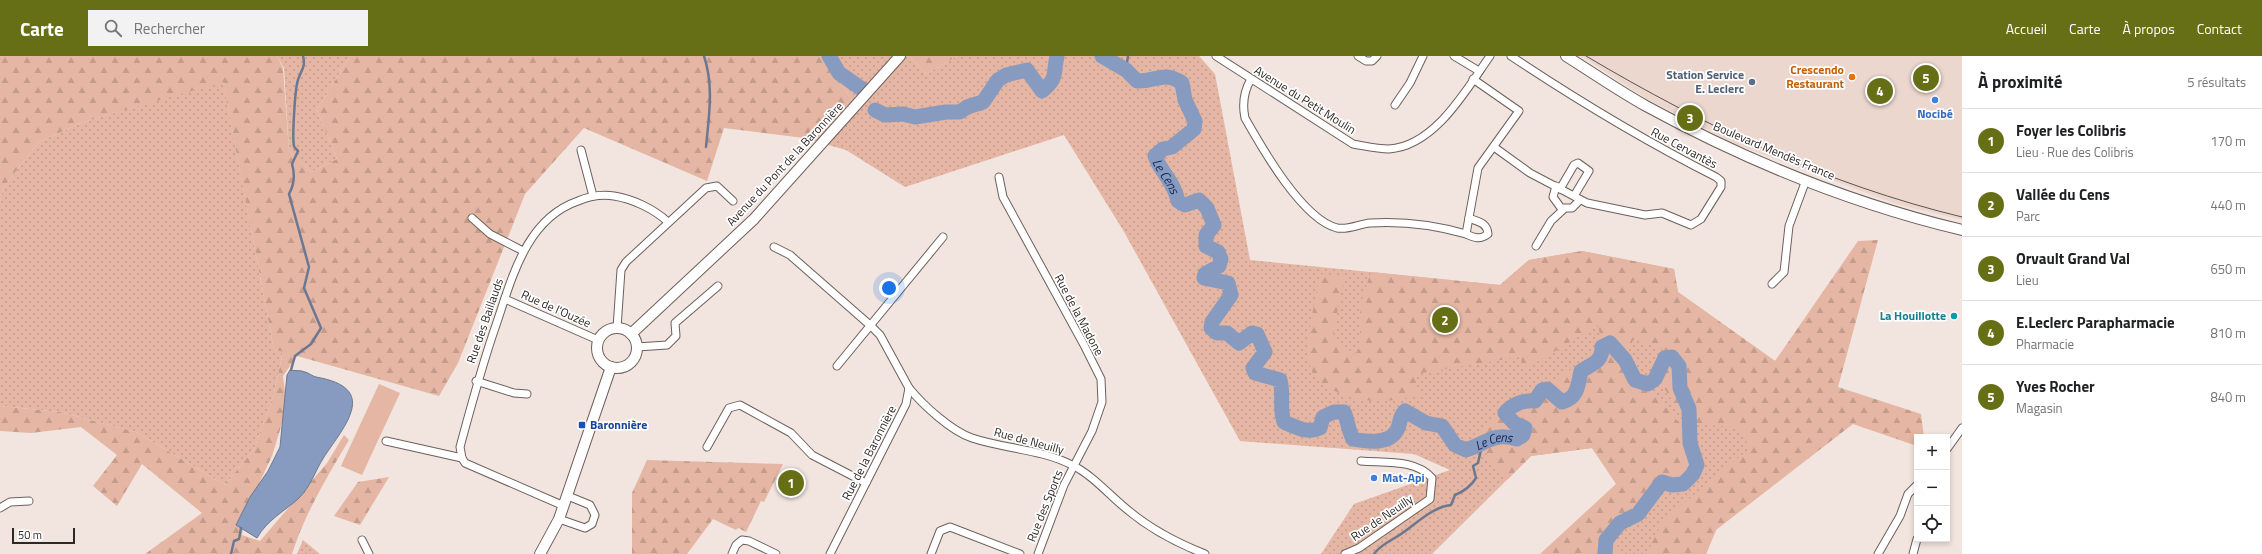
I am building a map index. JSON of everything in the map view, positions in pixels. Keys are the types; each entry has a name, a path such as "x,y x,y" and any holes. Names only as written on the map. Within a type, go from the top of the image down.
{"street":[{"name":"Avenue du Pont de la Baronnière","path":"631,334 754,219 900,56"},
{"name":"Avenue du Petit Moulin","path":"1216,56 1353,144 1371,148 1404,146 1422,138 1442,121 1490,56"},
{"path":"1358,56 1366,61 1372,61 1377,56"},
{"path":"1395,105 1410,83 1423,56"},
{"path":"1454,56 1479,71"},
{"name":"Rue Cervantès","path":"1494,147 1530,173 1577,198 1645,215 1662,213 1691,225 1702,219 1721,187 1721,181 1669,154 1581,102 1511,56"},
{"name":"Boulevard Mendès France","path":"1566,56 1646,106 1731,149 1806,180 1888,209 1962,230"},
{"path":"1251,79 1246,88 1243,109 1245,118 1290,189 1320,220 1337,228 1351,228 1368,223 1393,223 1442,227 1478,238 1483,238 1488,234 1488,228 1484,223 1469,218"},
{"path":"1466,234 1478,168 1519,110 1473,80"},
{"path":"581,150 593,196"},
{"path":"1536,246 1551,221 1564,209 1572,208 1589,171 1588,168 1578,163 1574,165 1558,187 1553,197 1555,202 1564,209"},
{"name":"Rue de la Madone","path":"999,177 1003,197 1084,344 1101,379 1102,402 1092,431 1073,466"},
{"path":"1772,284 1784,272 1789,226 1806,180"},
{"path":"617,328 621,270 626,262 706,188 717,186 733,201"},
{"name":"Rue des Baillauds","path":"462,458 460,447 476,381 515,267 539,229 557,212 569,204 593,196 605,195 632,201 660,215 668,222"},
{"path":"472,218 490,234 524,252"},
{"path":"837,366 943,237"},
{"path":"774,247 790,254 880,335 909,388"},
{"path":"637,347 667,345 676,336 675,324 718,286"},
{"name":"Rue de l'Ouzée","path":"505,299 598,340"},
{"path":"617,328 631,334 637,347 636,355 630,363 621,368 611,367 604,363 599,356 597,348 598,340 605,332 617,328"},
{"path":"540,554 559,519 566,501 611,367"},
{"path":"476,381 514,393 526,394"},
{"name":"Rue de Neuilly","path":"909,388 918,399 955,429 972,438 1054,457 1073,466 1087,474 1148,526 1191,551 1205,554"},
{"name":"Rue de la Baronnière","path":"830,554 906,404 909,388"},
{"path":"707,447 729,408 740,405 791,433 812,455 866,483"},
{"path":"1950,445 1962,428"},
{"path":"386,442 462,458 465,464 566,501 590,505 596,515 592,524 585,528 559,519"},
{"name":"Rue de Neuilly","path":"1345,554 1359,548 1430,499 1432,478 1425,470 1407,464 1361,461"},
{"name":"Rue des Sports","path":"1038,554 1073,466"},
{"path":"1878,554 1900,516 1908,494 1914,488"},
{"path":"0,508 10,502 29,500"},
{"path":"931,554 940,531 950,527 1020,554"},
{"path":"362,540 369,554"},
{"path":"732,554 736,545 742,540 749,541 776,554"},
{"path":"1913,554 1916,542"}],"shaded area":[{"path":"1581,56 1962,56 1962,220 1896,204 1735,144 1647,99"}],"green space":[{"path":"0,56 277,56 283,68 289,151 311,172 337,159 317,110 350,56 820,56 852,99 804,138 724,128 707,181 584,128 525,194 458,363 439,396 297,356 283,376 287,407 272,456 245,513 242,535 260,541 327,463 344,435 349,440 303,524 292,554 145,554 202,513 142,464 117,506 93,486 117,455 81,427 31,433 0,431 0,406 60,412 136,432 225,485 254,449 273,397 283,352 274,350 223,82 80,123 38,143 3,188 0,202"},
{"path":"277,56 350,56 317,110 337,159 311,172 289,151 284,68"},
{"path":"820,56 909,56 926,74 957,56 1199,56 1215,74 1250,260 1500,285 1529,260 1582,251 1674,269 1678,292 1775,361 1796,338 1706,554 1583,554 1617,484 1592,448 1531,456 1432,554 1321,554 1354,504 1450,470 1414,454 1240,441 1123,230 1064,135 905,187 846,150 804,138 852,99"},
{"path":"909,56 957,56 926,74"},
{"path":"223,81 274,350 283,352 273,397 254,449 225,485 136,432 60,412 0,406 0,202 3,188 38,143 80,123"},
{"path":"1878,240 1838,387 1921,414 1924,434 1914,434 1914,445 1853,424 1716,530 1706,554 1647,554 1665,519 1750,448 1737,427 1687,424 1651,367 1667,355 1662,349 1634,339 1626,352 1648,385 1684,429 1695,465 1614,526 1619,554 1540,554 1616,484 1592,448 1531,456 1507,480 1491,465 1479,434 1498,411 1507,411 1603,349 1598,325 1527,368 1519,357 1415,374 1419,395 1390,401 1365,400 1341,394 1320,382 1313,374 1310,365 1310,331 1320,274 1344,276 1333,336 1354,354 1360,349 1360,305 1371,272 1500,285 1529,260 1582,251 1674,269 1678,292 1775,361 1858,241"},
{"path":"379,384 400,393 362,475 341,466"},
{"path":"647,460 783,464 764,502 761,501 746,532 738,528 736,530 713,519 687,554 632,554 632,493"},
{"path":"389,477 360,525 334,516 358,482"},
{"path":"303,540 320,554 297,554"}],"water":[{"path":"290,370 303,371 315,377 335,382 347,390 352,398 352,409 341,432 324,457 303,493 294,503 271,521 257,538 236,525 250,497 268,471 280,447 287,375"}],"waterway":[{"path":"291,370 295,356 311,344 321,328 304,288 309,267 289,194 294,179 292,164 298,151 294,147 293,141 294,113 297,85 304,66 303,56"},
{"path":"704,56 710,90 706,147"},
{"name":"Le Cens","path":"829,56 839,73 862,89"},
{"name":"Le Cens","path":"875,110 885,115 903,114 915,117 946,112 960,112 967,107 983,102 998,80 1006,75 1027,70 1042,91 1051,83 1053,79 1057,56"},
{"name":"Le Cens","path":"1102,56 1126,70 1137,81 1170,77 1182,83 1185,100 1195,121 1194,129 1172,147 1163,149 1155,156 1171,182 1178,201 1185,205 1199,200 1207,208 1214,225 1206,235 1206,246 1218,252 1221,259 1219,266 1205,274 1204,278 1228,283 1231,295 1212,322 1211,328 1217,333 1227,333 1239,343 1252,333 1257,334 1265,352 1253,368 1255,373 1280,380 1284,422 1297,428 1315,430 1320,428 1323,417 1334,412 1344,412 1353,439 1378,441 1385,440 1395,433 1405,411 1426,423 1442,426 1455,445 1466,450 1490,439 1502,437 1517,439 1523,435 1525,428 1514,423 1505,413 1518,403 1535,401 1542,390 1547,389 1562,402 1567,400 1574,394 1578,386 1581,371 1596,362 1601,356 1602,347 1610,343 1625,360 1635,380 1648,384 1655,379 1665,358 1672,357 1679,366 1680,388 1689,409 1690,443 1697,465 1693,474 1683,484 1672,485 1662,482 1638,514 1620,523 1606,540 1605,554"},
{"path":"1126,70 1128,56"},
{"path":"1374,554 1383,545 1401,534 1424,516 1444,506 1451,505 1455,495 1467,488 1476,478 1473,466 1478,463 1482,445"},
{"path":"231,554 234,541 239,539 241,528"}],"tram line":[{"path":"1586,56 1676,106 1768,151 1863,188 1912,204 1962,217"}],"place":[{"name":"Crescendo Restaurant","path":"1852,77"},
{"name":"Yves Rocher","path":"1926,78"},
{"name":"Station Service E. Leclerc","path":"1752,82"},
{"name":"E.Leclerc Parapharmacie","path":"1880,91"},
{"name":"Nocibé","path":"1935,100"},
{"name":"Orvault Grand Val","path":"1690,118"},
{"name":"La Houillotte","path":"1954,316"},
{"name":"Vallée du Cens","path":"1445,320"},
{"name":"Baronnière","path":"582,425"},
{"name":"Mat-Api","path":"1374,478"},
{"name":"Foyer les Colibris","path":"791,483"}]}
